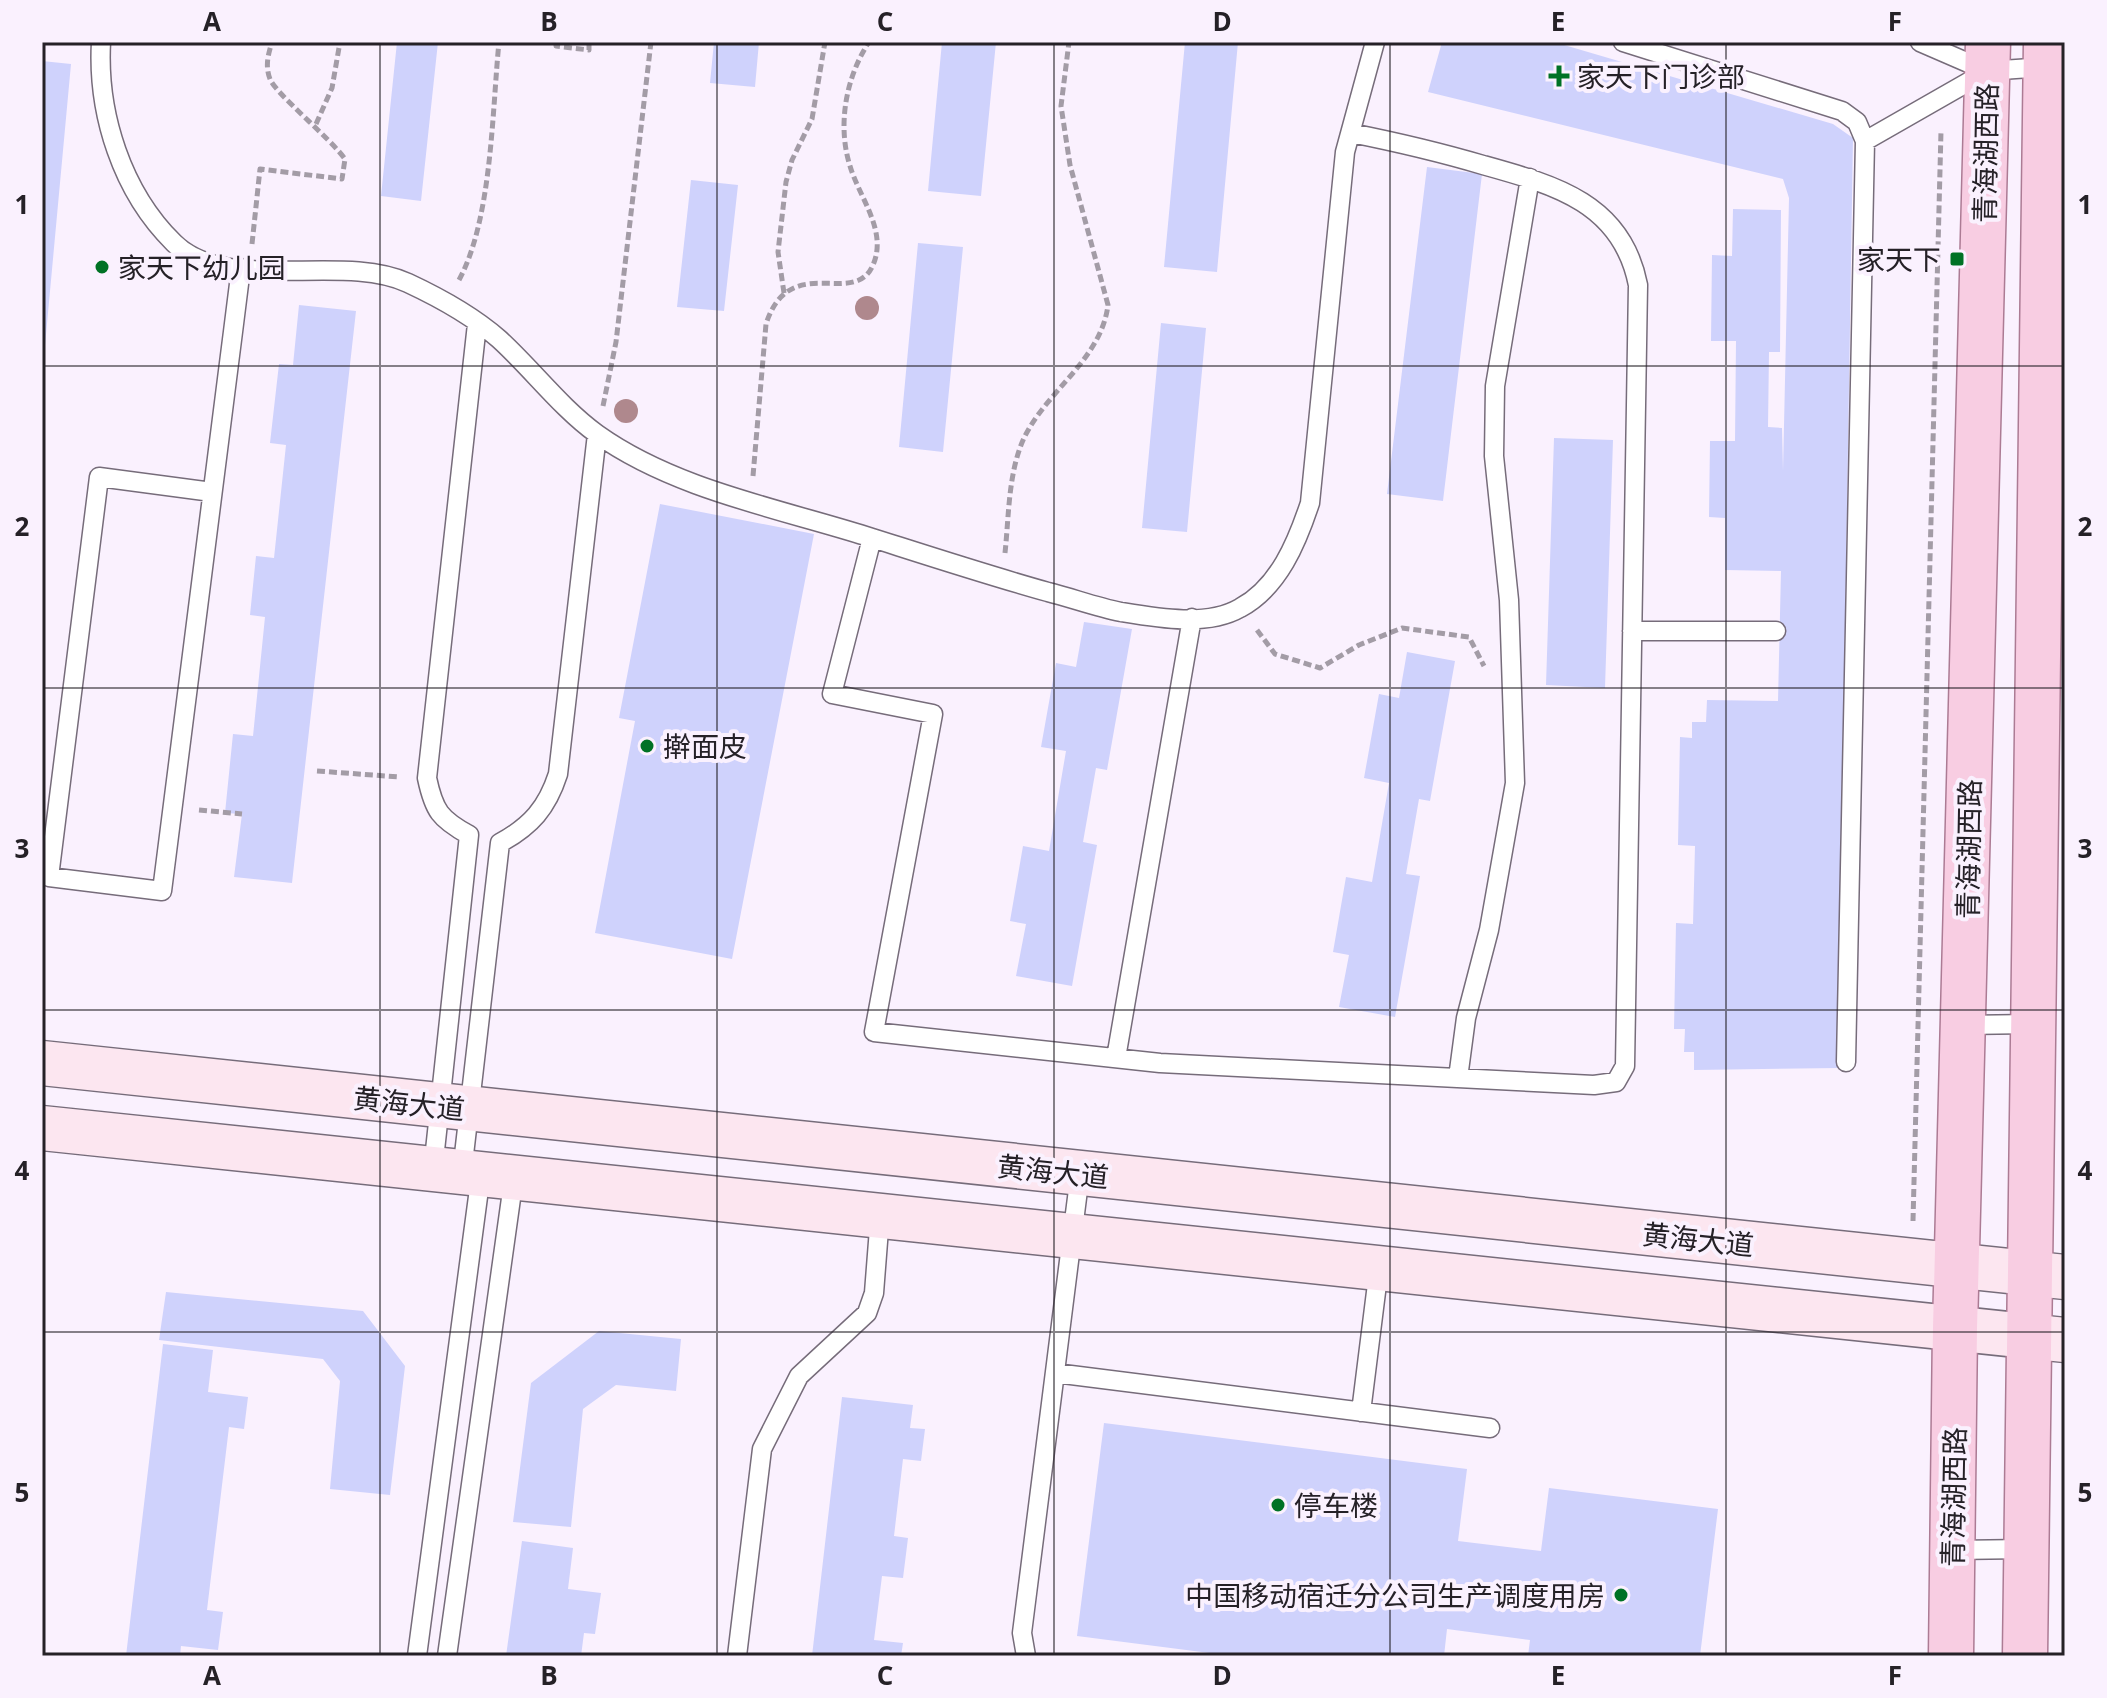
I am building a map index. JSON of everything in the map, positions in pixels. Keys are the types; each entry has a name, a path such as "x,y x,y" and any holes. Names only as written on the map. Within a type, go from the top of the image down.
{"main road":[{"name":"青海湖西路","path":"1951,1656 1955,1328 1988,56"},
{"path":"2025,1656 2026,1549 2046,1338 2047,1275 2032,1024 2052,59"}],"street":[{"name":"黄海大道","path":"42,1063 2047,1275"},
{"path":"42,1128 2046,1338"}],"lane":[{"path":"101,42 103,90 123,171 143,204 176,246 202,262 245,268 369,270 408,283 495,336 597,434 674,476 1002,579 1118,612 1192,618 1211,617 1240,608 1273,580 1298,539 1310,503 1345,152 1375,42"},
{"path":"1623,42 1842,111 1857,122 1865,141 1852,631 1846,1062"},
{"path":"1920,42 1988,56 2052,59"},
{"path":"1865,141 1988,56"},
{"path":"872,538 832,694 933,714 874,1032 1116,1058 1594,1085 1616,1082 1625,1066 1638,285 1633,258 1619,235 1575,196 1530,178 1415,145 1351,133"},
{"path":"1458,1078 1466,1018 1489,930 1515,783 1515,686 1494,456 1495,386 1530,178"},
{"path":"212,492 99,477 49,877 162,891 212,492 245,268"},
{"path":"447,1656 472,1173 454,1107 469,835 445,822 432,803 427,778 477,324"},
{"path":"417,1656 472,1173 454,1107 500,843 526,829 542,811 558,774 597,434"},
{"path":"1116,1058 1192,618"},
{"path":"1632,631 1776,631"},
{"path":"1963,1025 2032,1024"},
{"path":"1026,1656 1022,1633 1080,1174"},
{"path":"737,1656 762,1449 799,1376 867,1313 874,1293 880,1216"},
{"path":"1361,1412 1379,1268"},
{"path":"1055,1373 1490,1428"},
{"path":"1953,1550 2026,1549"}],"path":[{"path":"245,268 260,169 342,179 345,159 316,124 270,82 266,59 272,42"},
{"path":"316,124 332,88 340,42"},
{"path":"445,305 471,257 477,229 499,42"},
{"path":"556,42 556,46 589,50 589,42"},
{"path":"597,434 616,342 651,42"},
{"path":"784,293 778,252 786,182 792,160 812,119 825,42"},
{"path":"750,500 766,324 773,303 784,293 814,282 852,283 872,268 877,247 869,208 850,167 842,127 847,95 861,54 869,42"},
{"path":"1002,579 1013,472 1024,439 1043,407 1096,344 1106,324 1108,305 1070,165 1061,106 1069,42"},
{"path":"1240,608 1275,654 1320,668 1359,645 1402,628 1469,637 1480,664 1515,686"},
{"path":"317,771 427,778"},
{"path":"172,808 242,814"}],"building":[{"path":"397,42 438,42 421,201 381,196"},
{"path":"714,42 759,42 755,87 710,83"},
{"path":"942,42 996,42 981,196 928,191"},
{"path":"1185,42 1238,42 1217,272 1164,267"},
{"path":"1442,42 1554,42 1833,124 1853,138 1838,1068 1694,1070 1694,1052 1684,1052 1685,1029 1674,1029 1676,923 1693,924 1695,846 1678,845 1680,737 1692,738 1692,722 1706,722 1707,700 1778,701 1781,571 1725,570 1725,518 1709,517 1710,441 1735,441 1736,341 1711,341 1712,255 1732,256 1733,209 1781,210 1780,352 1769,352 1768,427 1782,428 1783,471 1789,198 1783,179 1428,92"},
{"path":"42,61 71,64 44,356 42,356"},
{"path":"1427,167 1482,174 1443,501 1387,494"},
{"path":"691,180 738,185 724,311 677,307"},
{"path":"918,243 963,247 943,452 899,447"},
{"path":"299,305 356,311 292,883 234,877 242,814 225,813 233,734 253,736 265,617 250,615 256,556 274,558 286,445 270,443 279,364 293,365"},
{"path":"1161,323 1206,328 1187,532 1142,528"},
{"path":"1554,438 1613,440 1605,688 1546,685"},
{"path":"660,504 814,534 732,959 595,933 635,721 619,718"},
{"path":"1084,622 1132,629 1107,770 1096,768 1083,842 1097,845 1072,986 1016,976 1026,924 1010,921 1023,846 1049,851 1066,751 1041,747 1056,663 1076,667"},
{"path":"1407,652 1455,661 1430,801 1419,799 1406,874 1420,876 1395,1017 1339,1007 1349,955 1333,952 1346,877 1372,882 1389,783 1364,778 1379,694 1399,698"},
{"path":"166,1292 363,1311 405,1366 390,1495 330,1489 340,1381 323,1359 159,1340"},
{"path":"599,1331 681,1339 676,1391 616,1385 583,1409 571,1527 513,1522 531,1383"},
{"path":"163,1344 213,1350 208,1392 248,1397 244,1429 229,1427 207,1610 223,1612 218,1650 181,1646 180,1656 126,1656"},
{"path":"842,1397 913,1405 910,1428 925,1429 921,1461 903,1459 894,1536 908,1538 903,1578 882,1576 874,1640 903,1643 901,1656 812,1656"},
{"name":"停车楼","path":"1104,1423 1467,1469 1458,1541 1541,1551 1549,1488 1718,1509 1700,1656 1528,1656 1530,1640 1447,1629 1444,1656 1233,1656 1077,1636"},
{"path":"522,1541 573,1548 568,1589 601,1593 595,1634 584,1633 581,1656 506,1656"}],"place":[{"name":"家天下门诊部","path":"1559,76"},
{"name":"家天下","path":"1957,259"},
{"name":"家天下幼儿园","path":"102,267"},
{"name":"擀面皮","path":"647,746"},
{"name":"停车楼","path":"1278,1505"},
{"name":"中国移动宿迁分公司生产调度用房","path":"1621,1595"}]}
